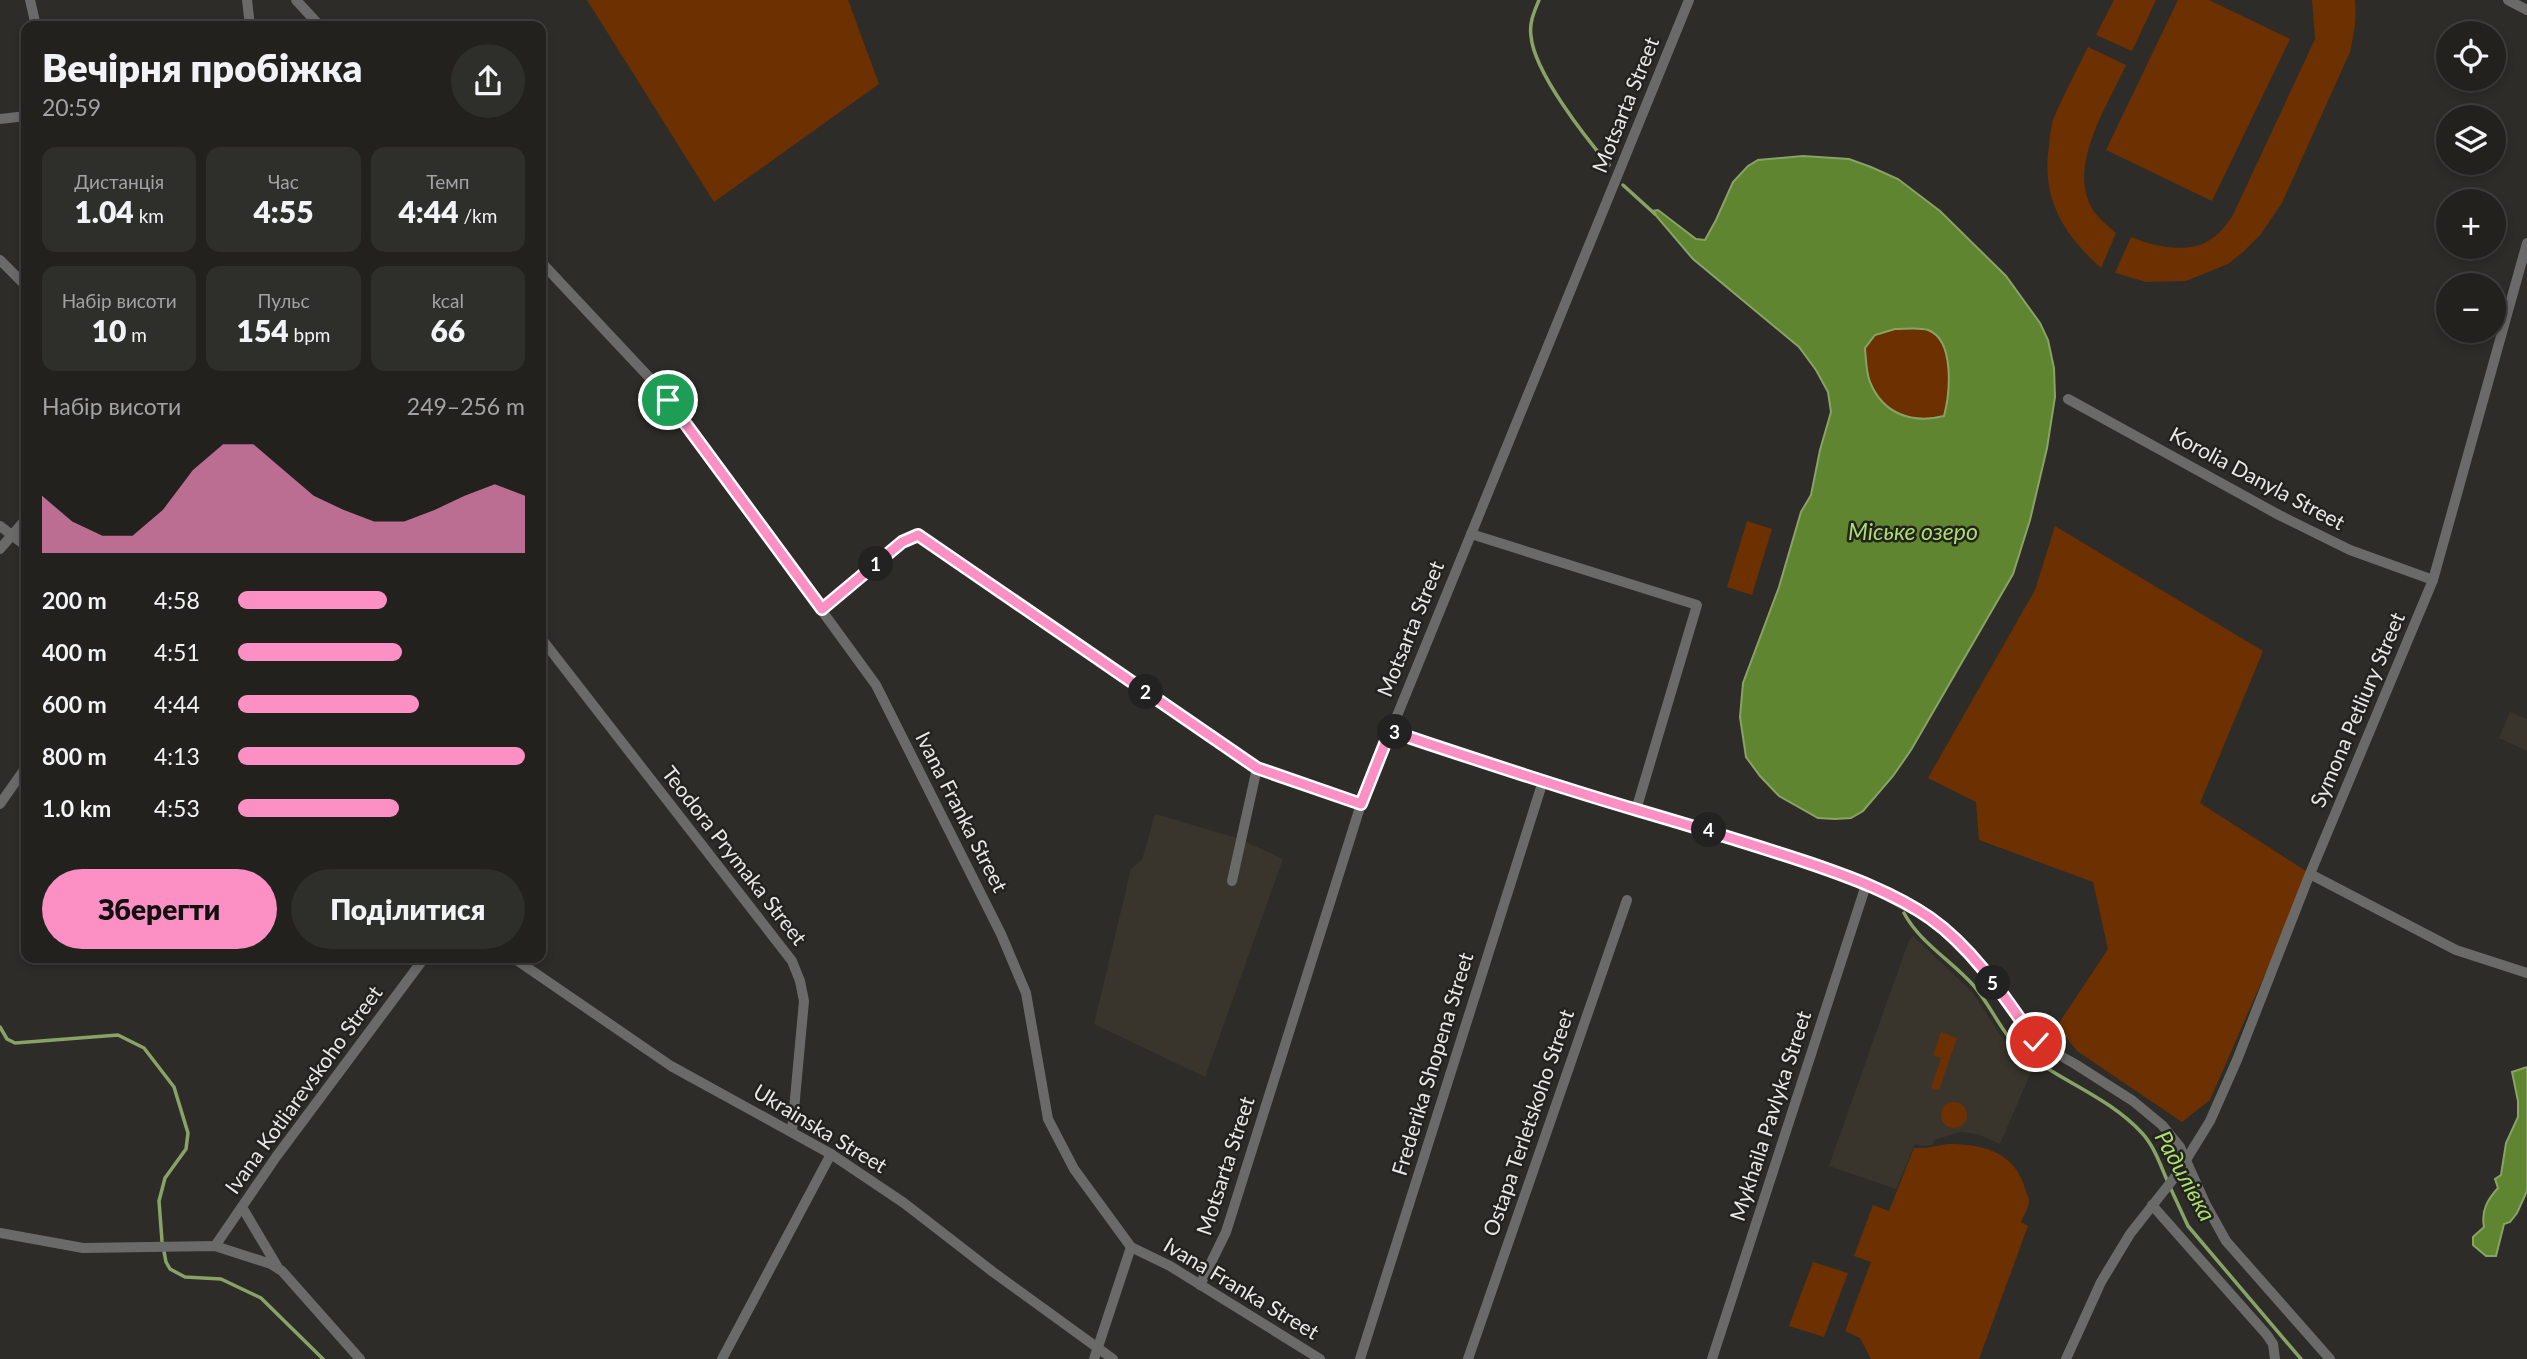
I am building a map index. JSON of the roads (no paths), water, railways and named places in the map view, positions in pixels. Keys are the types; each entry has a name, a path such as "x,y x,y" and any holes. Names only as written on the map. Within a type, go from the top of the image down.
{"street":[{"path":"30,0 35,21"},
{"path":"247,0 249,21"},
{"path":"296,0 315,21"},
{"name":"Motsarta Street","path":"1200,1285 1226,1232 1361,804 1689,0"},
{"path":"2508,0 2527,10"},
{"path":"0,119 21,117"},
{"name":"Symona Petliury Street","path":"2152,1205 2178,1173 2210,1121 2433,580 2527,243"},
{"path":"0,260 21,281"},
{"name":"Ivana Franka Street","path":"546,267 661,390 876,685 1001,934 1030,1006 1044,1102 1052,1128 1074,1169 1131,1247 1170,1266 1320,1359"},
{"name":"Korolia Danyla Street","path":"2068,399 2279,515 2350,550 2433,580"},
{"path":"0,549 21,525"},
{"path":"0,526 21,543"},
{"path":"1471,534 1697,605 1636,810"},
{"path":"822,609 902,542 918,535 1257,768 1361,804"},
{"name":"Teodora Prymaka Street","path":"546,644 792,961 804,1001 792,1131"},
{"path":"1390,731 1636,810 1734,838 1866,885 1920,911 1945,931 1981,968 2036,1042 2075,1064 2152,1115 2174,1137 2226,1241 2330,1359"},
{"path":"1232,881 1257,768"},
{"path":"0,804 21,774"},
{"name":"Frederika Shopena Street","path":"1360,1359 1543,781"},
{"path":"2310,874 2456,950 2527,973"},
{"name":"Mykhaila Pavlyka Street","path":"1712,1359 1866,885"},
{"name":"Ostapa Terletskoho Street","path":"1468,1359 1626,900"},
{"name":"Ivana Kotliarevskoho Street","path":"215,1246 276,1157 421,963"},
{"name":"Ukrainska Street","path":"521,963 671,1066 831,1154 904,1203 1096,1354 1113,1359"},
{"path":"722,1359 831,1154"},
{"path":"2066,1359 2101,1282 2130,1234 2152,1205 2267,1335 2273,1344 2275,1359"},
{"path":"242,1207 277,1266 360,1359"},
{"path":"0,1233 83,1248 215,1246 277,1266"},
{"path":"1096,1354 1131,1247"}],"water":[{"name":"Міське озеро","path":"1803,156 1849,159 1898,179 1940,211 2006,276 2040,323 2048,340 2054,368 2055,397 2047,448 2030,520 2013,574 1911,750 1863,811 1851,818 1818,818 1779,796 1746,757 1740,717 1743,683 1779,587 1801,512 1811,495 1831,412 1828,392 1799,347 1693,259 1652,211 1658,210 1696,239 1705,240 1733,182 1748,166 1758,160","holes":["1895,329 1928,330 1943,344 1949,381 1944,416 1921,419 1900,414 1891,409 1876,393 1868,374 1865,348 1875,335"]},
{"path":"2527,1067 2527,1191 2517,1213 2510,1222 2504,1224 2496,1256 2486,1256 2473,1245 2473,1237 2484,1227 2484,1211 2498,1188 2495,1179 2501,1175 2506,1143 2518,1117 2518,1101 2512,1072"}],"waterway":[{"path":"1539,0 1532,18 1534,51 1562,104 1609,165"},
{"path":"1623,185 1655,214"},
{"name":"Радилівка","path":"1904,913 1927,943 1974,986 2008,1036 2022,1051 2115,1109 2142,1133 2153,1149 2167,1180"},
{"path":"0,1027 7,1039 15,1043 118,1035 144,1048 174,1087 188,1133 186,1149 165,1178 159,1201 162,1241 170,1269 185,1277 221,1279 261,1298 323,1359"},
{"name":"Радилівка","path":"2170,1187 2188,1226 2301,1359"}]}
